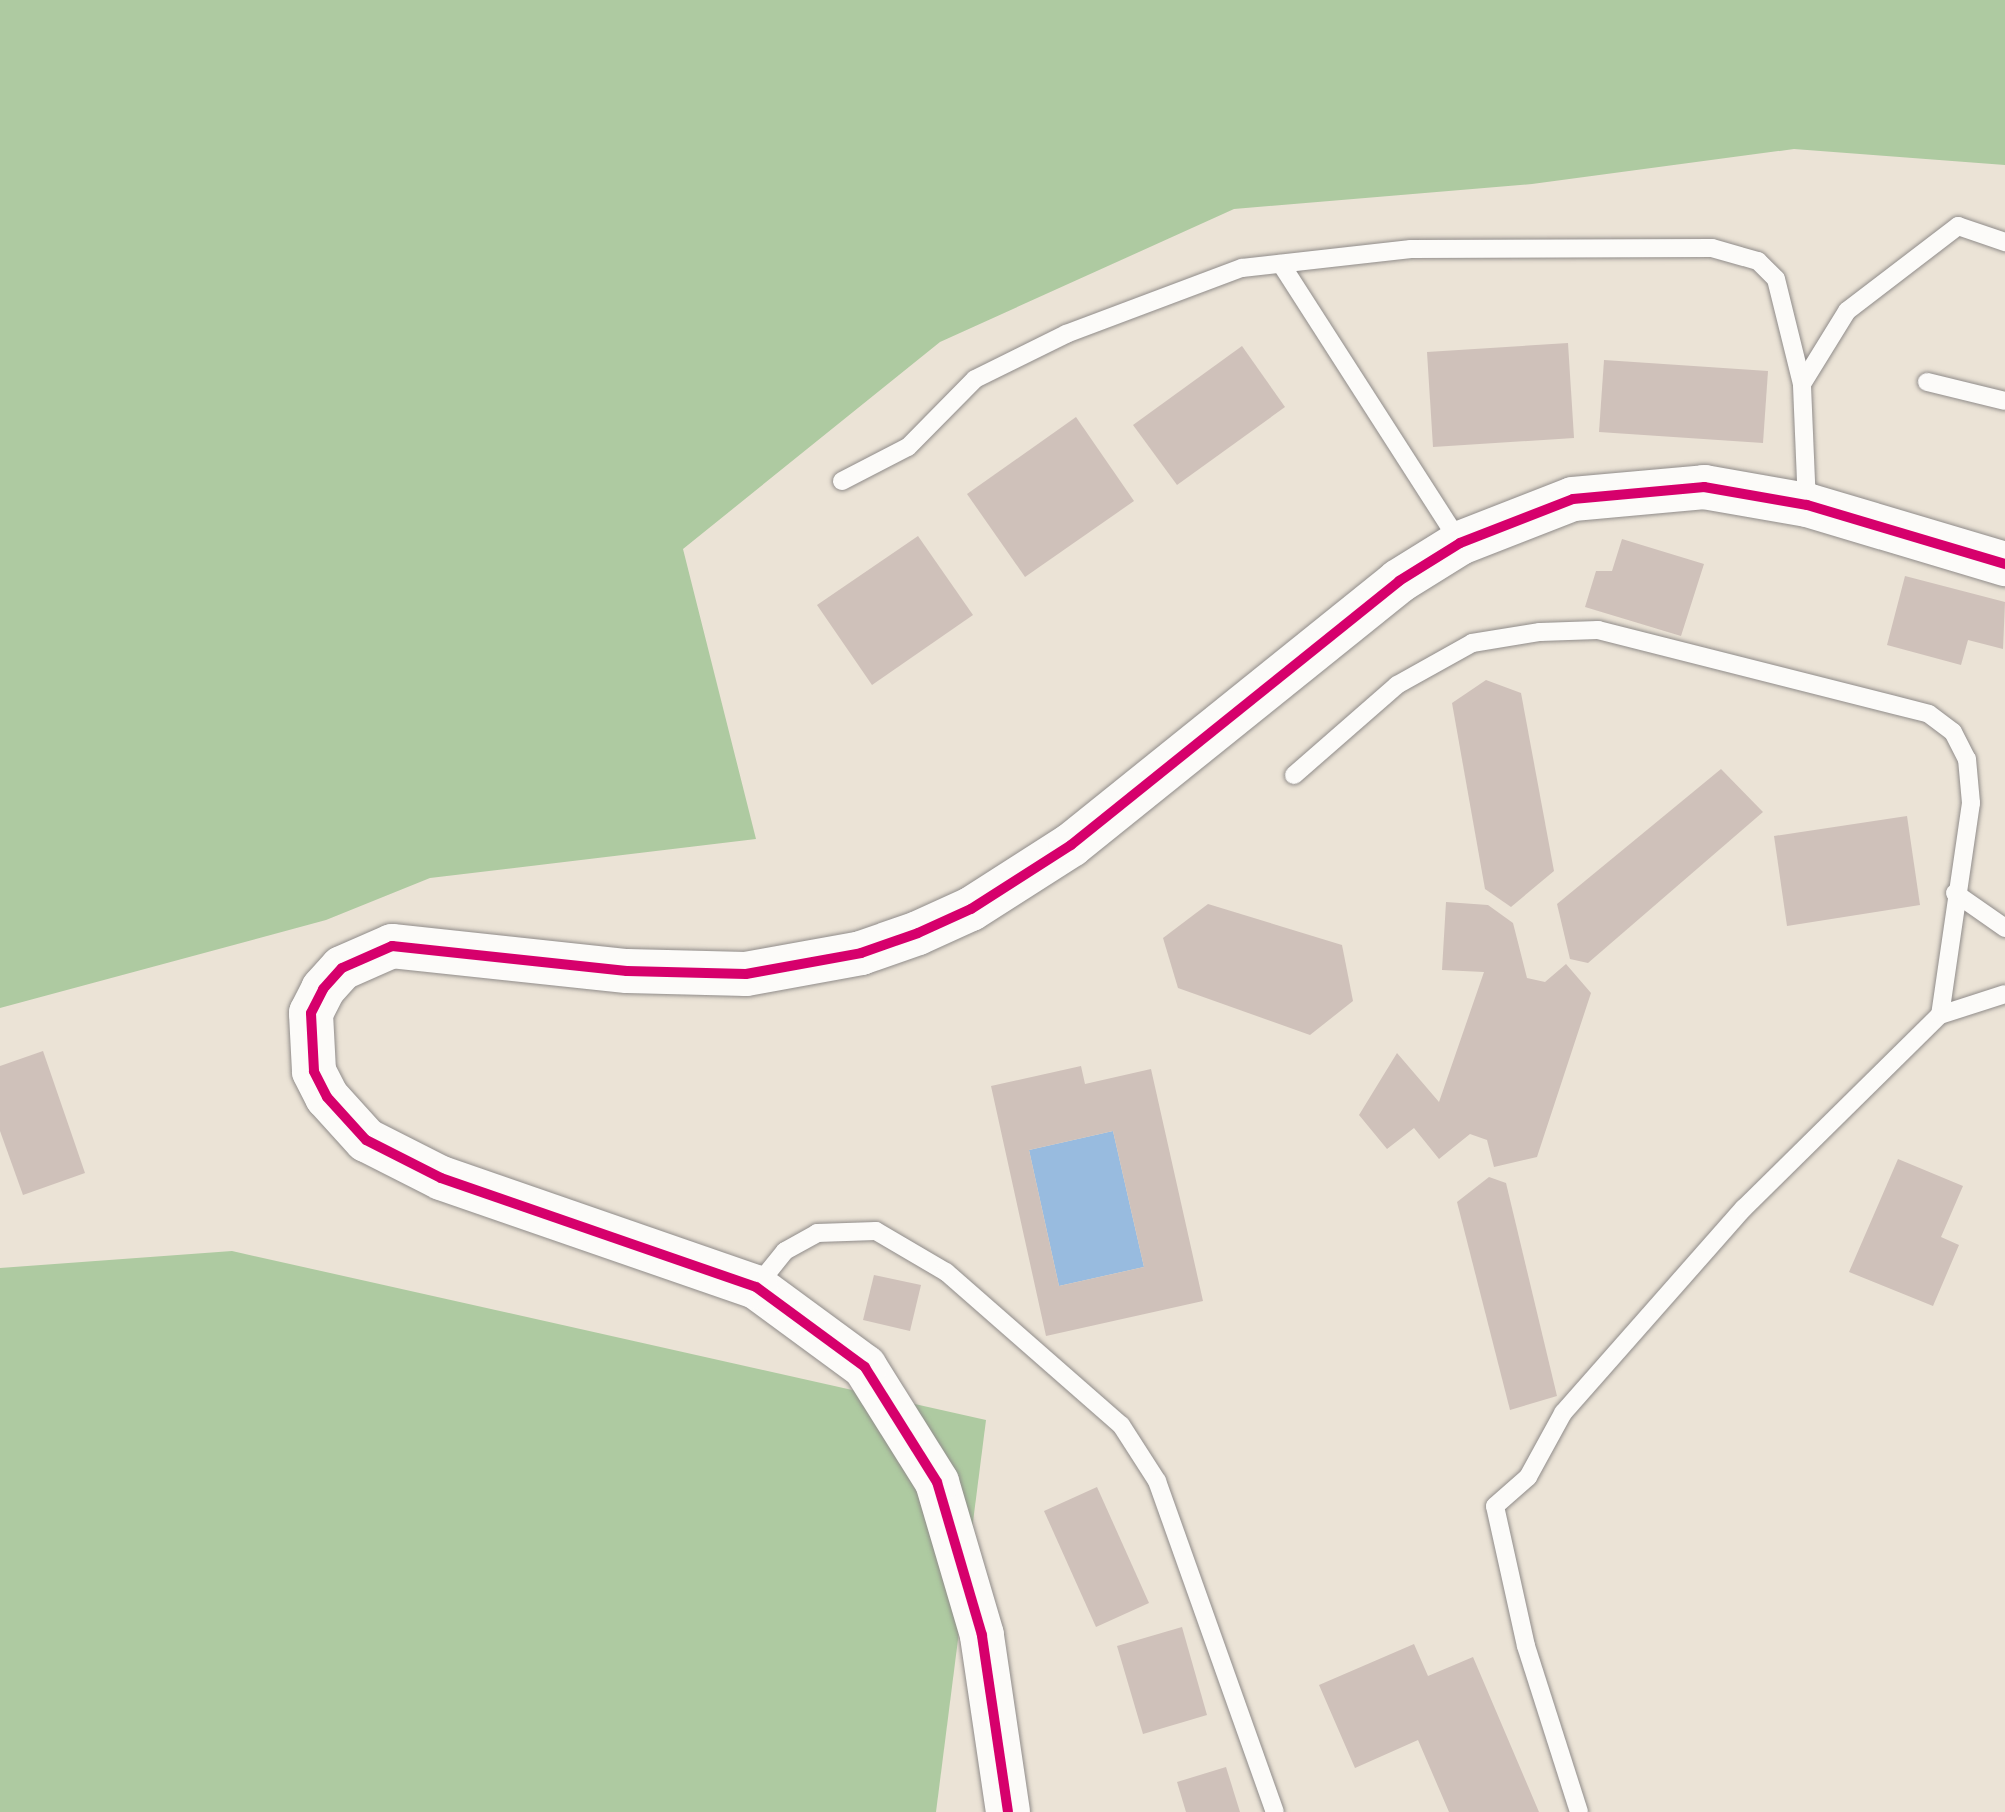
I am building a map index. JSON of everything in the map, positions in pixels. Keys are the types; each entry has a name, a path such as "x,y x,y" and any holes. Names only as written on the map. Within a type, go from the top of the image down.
{"street":[{"path":"1008,1812 982,1635 937,1482 865,1367 756,1287 441,1178 366,1140 335,1109 314,1071 311,1013 323,989 342,968 392,946 627,971 746,974 861,953 918,933 984,902 1071,845 1399,581 1460,543 1561,502 1640,487 1704,487 1807,505 2005,564"}],"lane":[{"path":"1802,384 1847,311 1925,244 1958,226 2005,242"},
{"path":"842,481 908,447 975,379 1066,334 1242,268 1411,249 1712,248 1758,261 1776,279 1802,384 1807,505"},
{"path":"1281,264 1460,543"},
{"path":"1927,382 2005,401"},
{"path":"1294,775 1397,685 1472,643 1598,630 1929,714 1953,732 1967,759 1971,803 1955,893 1940,1015"},
{"path":"1955,893 2005,928"},
{"path":"1579,1812 1526,1646 1495,1506 1528,1477 1563,1413 1744,1208 1940,1015 2005,994"},
{"path":"756,1287 785,1251 817,1233 876,1231 906,1242 1121,1425 1157,1481 1275,1812"}],"green space":[{"path":"0,0 2005,0 2005,165 1794,149 1532,184 1234,209 940,342 683,549 756,839 430,878 326,920 0,1008"},
{"path":"232,1251 986,1420 936,1812 0,1812 0,1268"}],"water":[{"path":"1113,1131 1144,1267 1059,1286 1029,1150"}],"building":[{"path":"1568,343 1574,438 1433,447 1427,352"},
{"path":"1242,346 1285,407 1177,485 1133,425"},
{"path":"1604,360 1768,371 1763,443 1599,432"},
{"path":"1076,417 1134,501 1025,577 967,494"},
{"path":"918,536 973,615 872,685 817,605"},
{"path":"1622,539 1704,564 1681,636 1585,607 1596,571 1612,571"},
{"path":"1905,576 2005,602 2003,649 1968,640 1961,665 1887,645"},
{"path":"1486,680 1521,693 1554,871 1511,907 1485,889 1452,703"},
{"path":"1721,769 1763,812 1588,963 1570,959 1557,904"},
{"path":"1907,816 1920,905 1787,926 1774,836"},
{"path":"1446,902 1488,905 1513,923 1527,978 1545,982 1566,964 1591,993 1537,1157 1494,1167 1487,1140 1470,1134 1439,1159 1414,1128 1387,1149 1359,1115 1397,1053 1439,1102 1484,972 1442,970"},
{"path":"1208,904 1342,945 1353,1001 1310,1035 1178,988 1163,938"},
{"path":"43,1051 85,1173 23,1195 0,1131 0,1066"},
{"path":"1081,1066 1085,1084 1151,1069 1203,1301 1046,1336 991,1086","holes":["1113,1131 1144,1267 1059,1286 1029,1150"]},
{"path":"1898,1159 1963,1186 1941,1237 1959,1245 1933,1306 1849,1272"},
{"path":"1489,1177 1506,1183 1557,1396 1510,1410 1457,1202"},
{"path":"874,1275 921,1285 910,1331 863,1320"},
{"path":"1097,1487 1149,1603 1096,1627 1044,1511"},
{"path":"1182,1627 1207,1715 1143,1734 1117,1646"},
{"path":"1414,1644 1428,1676 1473,1657 1539,1812 1449,1812 1418,1740 1355,1768 1319,1685"},
{"path":"1226,1767 1240,1812 1186,1812 1177,1782"}],"cycle path":[{"path":"1008,1812 982,1635 937,1482 865,1367 756,1287 441,1178 366,1140 327,1097 314,1071 311,1013 323,989 342,968 392,946 627,971 746,974 861,953 918,933 971,909 1071,845 1399,581 1460,543 1573,499 1704,487 1807,505 2005,564"}]}
